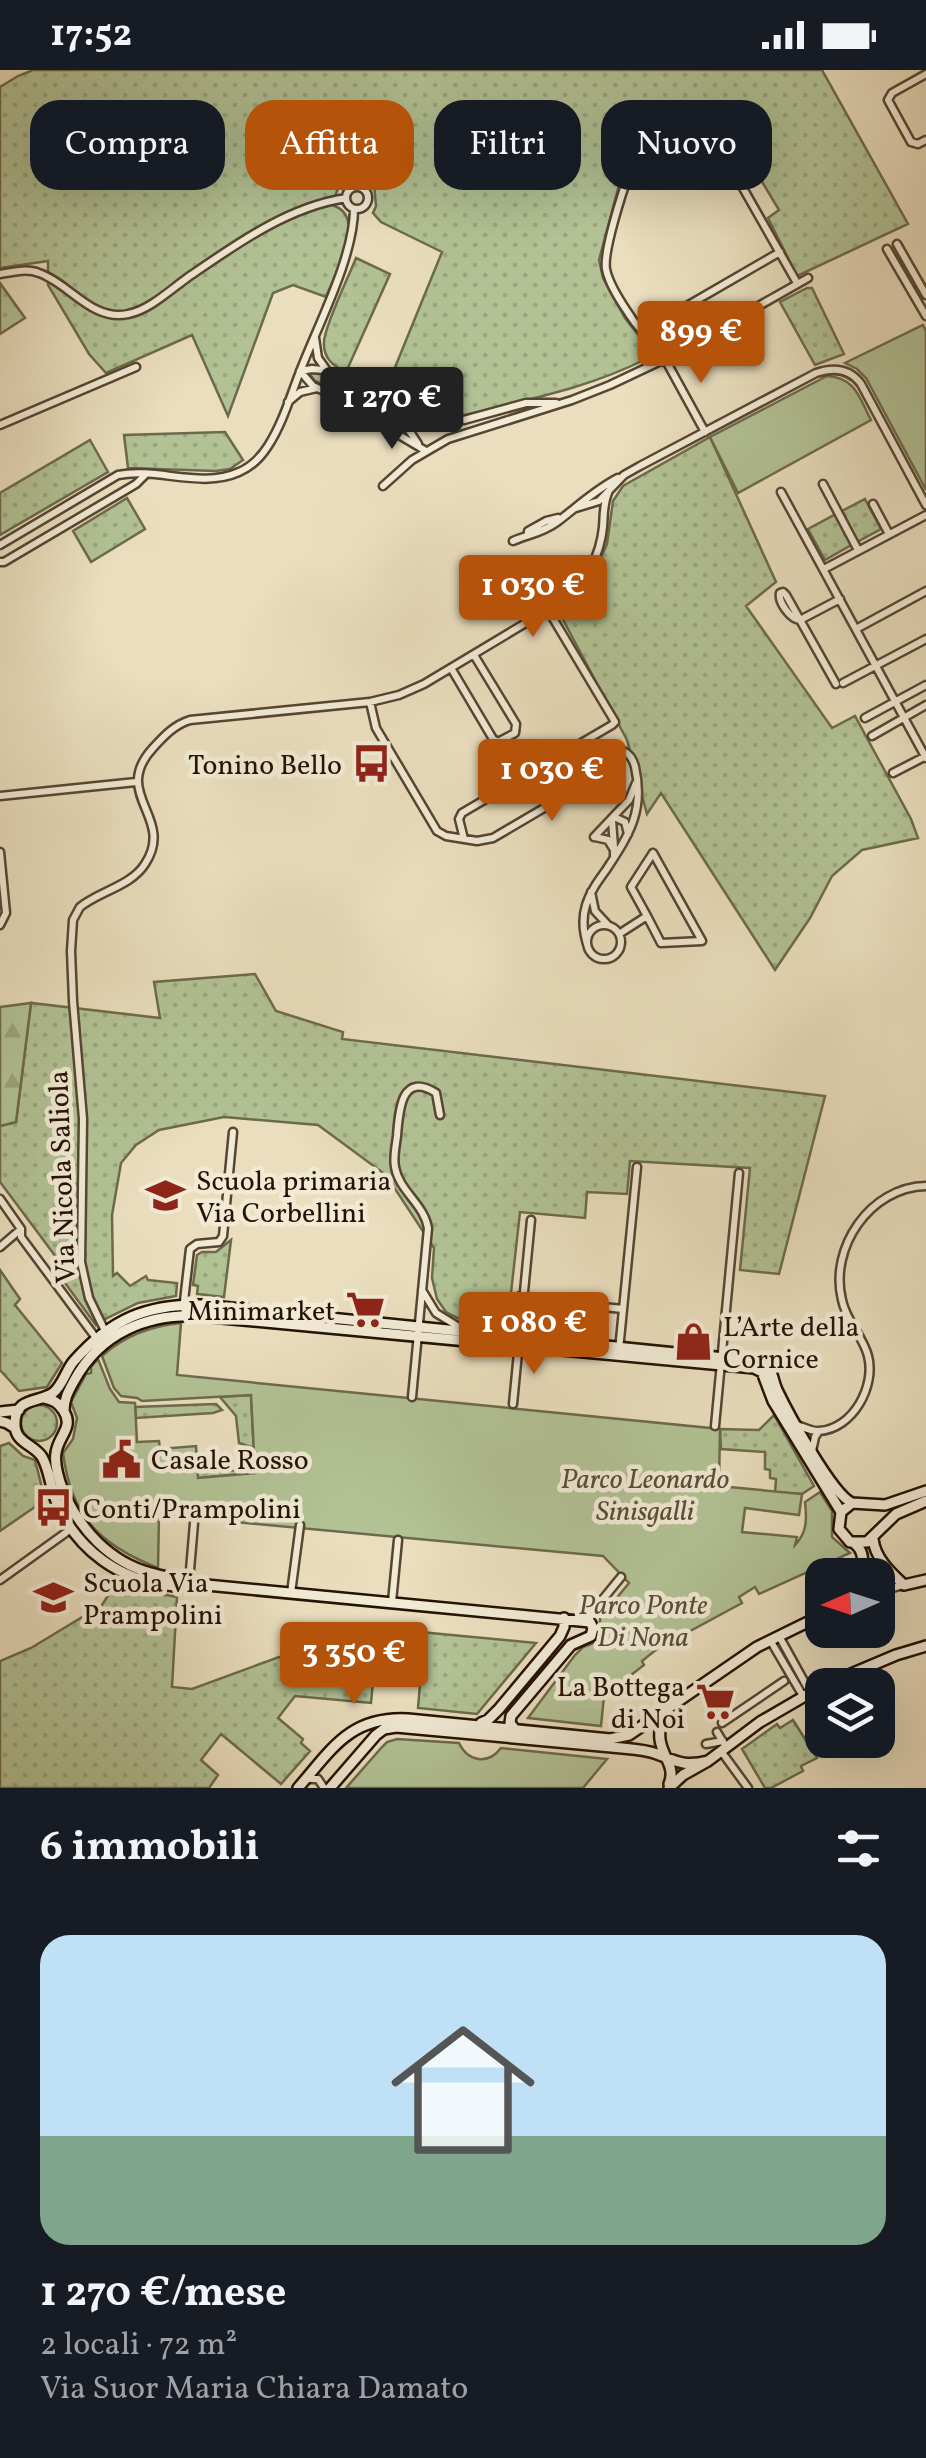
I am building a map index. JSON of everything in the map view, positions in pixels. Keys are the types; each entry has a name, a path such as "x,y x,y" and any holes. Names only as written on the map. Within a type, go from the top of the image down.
{"street":[{"path":"926,74 890,94 888,100 910,141 916,144 926,140"},
{"path":"656,363 648,336 633,320 610,280 606,264 628,176 639,162 706,123 797,283"},
{"path":"353,187 360,187 366,191 368,202 354,209 346,198 353,187"},
{"path":"0,274 40,273 102,312 125,315 140,311 213,260 292,213 346,198"},
{"path":"0,545 118,476 131,472 224,478 248,468 276,432 350,245 354,209"},
{"path":"898,244 926,295"},
{"path":"887,249 924,310"},
{"path":"648,336 686,307 780,252"},
{"path":"384,486 412,460 460,435 610,385 808,278"},
{"path":"315,334 318,358 329,372"},
{"path":"665,358 705,432"},
{"path":"0,425 136,367"},
{"path":"300,371 312,368 329,372 424,415 452,420 519,404 562,403"},
{"path":"513,542 528,534 536,535 605,485 830,369 848,372 861,384 926,505"},
{"path":"300,371 318,388 383,418 399,435 426,452"},
{"path":"287,404 300,392 318,388"},
{"path":"395,403 426,452"},
{"path":"0,562 136,484 146,474"},
{"path":"576,508 594,503 624,476"},
{"path":"823,484 858,550"},
{"path":"782,492 926,757 894,773"},
{"path":"0,796 136,782 146,756 175,727 190,720 370,702 412,690 564,600 584,580 597,554 608,493"},
{"path":"873,504 890,534"},
{"path":"62,508 71,523"},
{"path":"576,508 592,509 603,524"},
{"path":"824,569 926,514"},
{"path":"19,534 28,548"},
{"path":"856,629 926,591"},
{"path":"840,598 800,620 839,683 926,639"},
{"path":"464,840 459,818 462,814 614,722 548,610"},
{"path":"451,668 493,740 498,742 515,734 516,724 474,655"},
{"path":"865,718 926,685"},
{"path":"370,702 376,728 437,830 464,840 482,842 493,838 578,788 605,751 626,752 632,758 636,777 638,802 634,824 591,892 584,908 583,924 591,953 597,958 612,957 621,944 619,934 596,911 591,892"},
{"path":"872,736 926,706"},
{"path":"614,854 608,840 594,837 632,795 636,777"},
{"name":"Via Nicola Saliola","path":"101,1335 81,1262 83,1119 71,939 76,913 86,902 137,874 152,850 152,826 136,782"},
{"path":"613,818 625,822 628,836"},
{"path":"613,818 614,854"},
{"path":"0,852 6,913 0,925"},
{"path":"652,853 702,941 661,943 647,916 631,888 652,853"},
{"path":"619,934 647,916"},
{"path":"587,944 592,930 608,925"},
{"path":"412,1397 428,1228 422,1210 395,1167 400,1105 409,1090 426,1087 436,1094 440,1115"},
{"path":"185,1310 190,1249 197,1244 219,1242 223,1236 233,1132"},
{"path":"620,1351 637,1168"},
{"path":"715,1426 739,1173"},
{"path":"812,1451 820,1431 838,1424 861,1403 869,1380 868,1356 844,1311 840,1295 840,1269 848,1240 869,1210 884,1199 904,1188 926,1186"},
{"path":"0,1199 21,1229 21,1237 101,1335"},
{"path":"512,1404 531,1220"},
{"path":"0,1247 21,1229"},
{"path":"422,1288 436,1313 472,1332 498,1324 524,1294"},
{"path":"524,1294 623,1309"},
{"path":"64,1411 66,1396 85,1361 103,1345 141,1323 185,1310"},
{"path":"0,1412 19,1410 31,1400 56,1390 70,1365 101,1335 140,1312 185,1310 721,1361 762,1372 769,1394 841,1512"},
{"path":"417,1332 472,1332 519,1342"},
{"path":"721,1361 768,1363 777,1390 812,1451 840,1494 852,1503 885,1505 926,1491"},
{"path":"42,1398 55,1401 68,1422 56,1453 58,1476 77,1530"},
{"path":"15,1428 19,1410"},
{"path":"0,1421 15,1428 25,1444 44,1460 56,1504 96,1557 115,1562 125,1575 564,1618 593,1625 588,1638 571,1646 511,1716 510,1723 518,1732"},
{"path":"797,1425 820,1431"},
{"path":"32,1448 50,1447 62,1438"},
{"path":"856,1544 874,1537 896,1514 926,1501"},
{"path":"852,1503 841,1512 838,1524 842,1534 860,1548 863,1558"},
{"path":"869,1504 880,1518 874,1550 904,1585"},
{"path":"191,1584 194,1523"},
{"path":"292,1593 300,1525"},
{"path":"0,1580 77,1530"},
{"path":"392,1602 398,1540"},
{"path":"582,1639 576,1635 582,1623 621,1577"},
{"path":"895,1587 926,1580"},
{"path":"301,1784 318,1779 327,1788 381,1731 486,1721 561,1634 564,1618"},
{"path":"301,1784 343,1736 365,1724 391,1718 518,1732 618,1738 634,1733 774,1638 805,1622"},
{"path":"774,1638 805,1692"},
{"path":"863,1668 926,1646"},
{"path":"722,1723 784,1681"},
{"path":"668,1788 723,1746 805,1695"},
{"path":"665,1712 658,1736 672,1774 668,1788"},
{"path":"474,1724 654,1752 675,1763 708,1761"},
{"path":"717,1732 748,1788"},
{"path":"706,1744 723,1746"}],"green space":[{"path":"33,70 822,70 908,224 797,276 768,218 779,210 767,190 772,190 772,100 601,100 601,190 618,190 599,260 603,278 625,318 647,346 646,359 554,393 458,417 439,415 385,392 442,252 381,222 373,213 375,190 414,190 414,100 245,100 245,190 338,190 332,205 343,211 349,233 326,297 293,285 273,293 228,416 192,335 106,373 89,354 48,285 48,261 0,268 0,87"},
{"path":"356,258 390,274 346,372 330,361 324,342"},
{"path":"0,283 25,318 0,334"},
{"path":"812,288 844,354 815,365 780,302"},
{"path":"923,325 926,490 866,378 845,363"},
{"path":"319,371 389,404 403,427 382,412 315,381 309,373"},
{"path":"827,376 851,385 871,420 738,493 710,437"},
{"path":"225,432 243,460 230,469 128,468 124,435"},
{"path":"710,437 776,582 746,606 832,728 855,716 918,838 862,850 832,876 775,970 661,793 647,814 627,740 560,614 591,581 607,544 613,501 623,486"},
{"path":"90,440 108,472 0,535 0,493"},
{"path":"127,498 145,529 91,562 73,531"},
{"path":"865,499 881,529 857,542 842,511"},
{"path":"836,514 853,544 825,560 808,529"},
{"path":"255,974 276,1011 343,1032 342,1039 825,1096 779,1274 740,1270 750,1168 630,1161 627,1194 587,1192 585,1218 520,1212 511,1293 500,1311 491,1317 478,1322 462,1320 446,1312 437,1299 432,1278 434,1248 386,1175 318,1125 224,1117 159,1130 136,1145 121,1163 112,1215 113,1276 117,1273 130,1286 146,1276 148,1280 177,1283 176,1296 138,1303 103,1320 95,1306 95,1324 57,1272 62,1265 0,1182 0,1126 16,1122 31,1003 160,1018 154,982"},
{"path":"31,1003 16,1122 0,1126 0,1007"},
{"path":"231,1240 224,1297 197,1294 198,1286 193,1285 197,1255 216,1252"},
{"path":"0,1270 20,1299 15,1305 62,1363 47,1387 19,1391 0,1370"},
{"name":"Parco Leonardo Sinisgalli","path":"181,1323 177,1375 720,1429 719,1486 802,1494 799,1515 745,1508 742,1532 797,1537 795,1545 805,1525 805,1502 820,1492 832,1511 832,1537 850,1553 839,1558 805,1558 805,1573 759,1594 755,1587 739,1597 742,1603 657,1649 642,1661 644,1665 604,1696 601,1726 528,1718 575,1655 594,1643 600,1633 600,1618 629,1583 603,1556 159,1515 158,1568 120,1549 92,1526 73,1495 63,1453 73,1439 77,1418 71,1402 98,1359 119,1402 135,1403 137,1442 159,1441 160,1449 196,1446 198,1478 255,1473 251,1395 142,1401 121,1396 114,1388 102,1356 138,1333"},
{"path":"251,1395 255,1473 197,1478 196,1462 204,1462 205,1472 241,1470 241,1455 251,1452 251,1447 239,1443 236,1416 220,1397"},
{"path":"216,1404 222,1410 136,1418 135,1407"},
{"path":"39,1405 52,1410 57,1423 52,1436 39,1441 26,1436 21,1423 26,1410"},
{"path":"774,1415 814,1486 802,1494 775,1492 776,1479 770,1478 770,1470 765,1469 765,1452 721,1449 720,1429 759,1430"},
{"path":"9,1443 23,1456 35,1460 45,1500 0,1531 0,1446"},
{"path":"118,1580 177,1597 172,1687 192,1689 279,1657 351,1663 354,1625 378,1629 371,1703 295,1696 278,1718 303,1739 301,1743 310,1751 281,1784 221,1734 201,1760 218,1775 209,1788 0,1788 0,1661 31,1648 102,1605"},
{"path":"399,1630 536,1643 477,1714 418,1708 422,1661 397,1658"},
{"path":"793,1720 805,1739 805,1758 817,1758 801,1766 803,1771 765,1788 742,1749 777,1724 780,1728"},
{"path":"397,1739 459,1743 478,1759 490,1757 501,1748 607,1759 583,1788 346,1788 387,1742"}],"place":[{"name":"Tonino Bello","path":"372,764"},
{"name":"Scuola primaria Via Corbellini","path":"166,1196"},
{"name":"Minimarket","path":"365,1310"},
{"name":"L’Arte della Cornice","path":"693,1342"},
{"name":"Casale Rosso","path":"121,1459"},
{"name":"Conti/Prampolini","path":"53,1508"},
{"name":"Scuola Via Prampolini","path":"53,1598"},
{"name":"La Bottega di Noi","path":"715,1702"}],"park label":[{"name":"Parco Ponte Di Nona","path":"643,1620"}]}
